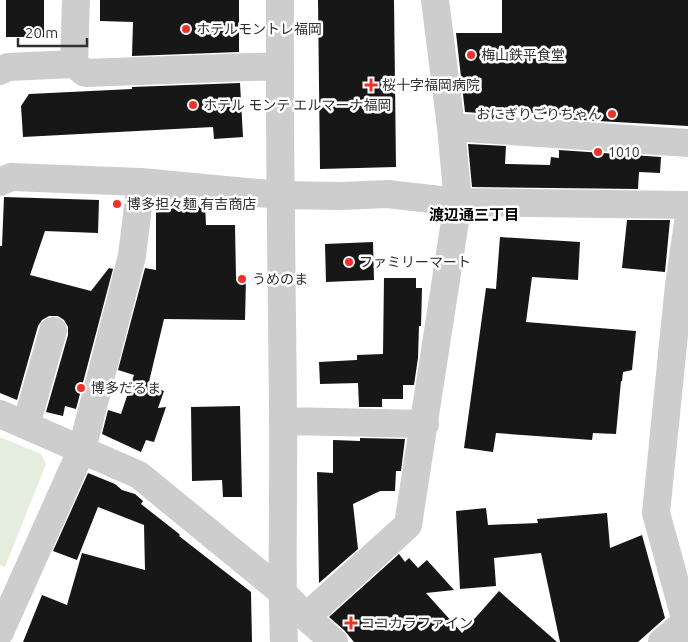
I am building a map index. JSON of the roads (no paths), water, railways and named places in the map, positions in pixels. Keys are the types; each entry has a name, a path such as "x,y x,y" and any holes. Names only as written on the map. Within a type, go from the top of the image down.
{"street":[{"path":"74,64 76,0"},
{"path":"280,0 283,422 282,592 284,642"},
{"path":"306,618 408,525 458,202 435,0"},
{"path":"0,70 8,67 74,64 85,73 280,66"},
{"path":"451,128 688,144"},
{"path":"4,173 141,182 280,195 341,196 386,194 458,202 688,205"},
{"path":"0,632 82,449 132,256 141,182"},
{"path":"662,642 687,628 656,513 684,287 688,223"},
{"path":"26,425 53,331"},
{"path":"0,414 139,475 282,592 306,618 334,642"},
{"path":"283,422 425,424"}],"place":[{"name":"ホテルモントレ福岡","path":"186,29"},
{"name":"梅山鉄平食堂","path":"471,55"},
{"name":"桜十字福岡病院","path":"371,85"},
{"name":"ホテル モンテ エルマーナ福岡","path":"193,105"},
{"name":"おにぎりごりちゃん","path":"612,114"},
{"name":"1010","path":"598,152"},
{"name":"博多担々麺 有吉商店","path":"117,204"},
{"name":"ファミリーマート","path":"349,262"},
{"name":"うめのま","path":"242,279"},
{"name":"博多だるま","path":"81,388"},
{"name":"ココカラファイン","path":"351,623"}],"district":[{"name":"渡辺通三丁目","path":"474,214"}]}
